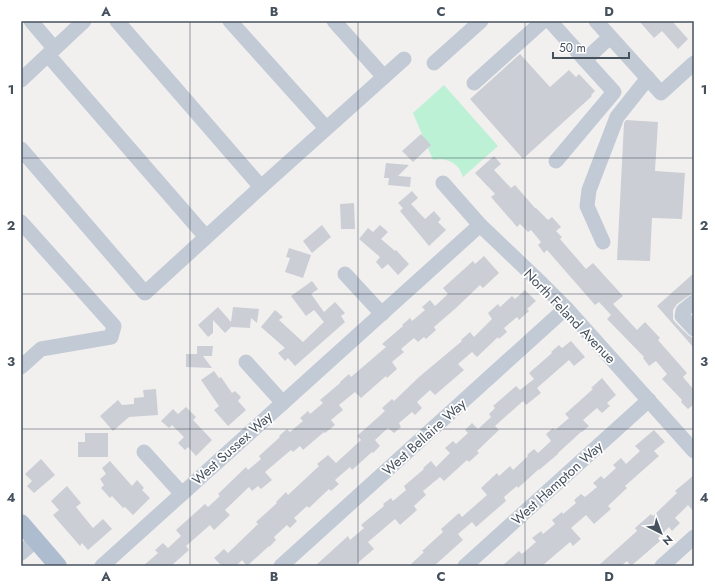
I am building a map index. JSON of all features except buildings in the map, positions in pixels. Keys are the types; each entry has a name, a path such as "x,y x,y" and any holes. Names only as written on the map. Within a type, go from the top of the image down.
{"main road":[{"path":"21,523 58,566"}],"street":[{"path":"31,21 51,52 206,237"},
{"path":"21,80 84,21"},
{"path":"116,21 261,187"},
{"path":"230,21 326,128"},
{"path":"334,21 384,77"},
{"path":"434,63 481,21"},
{"path":"474,83 543,21"},
{"path":"550,21 614,92 556,161"},
{"path":"596,21 661,92 694,63"},
{"path":"585,60 610,37"},
{"path":"21,149 145,293 404,59"},
{"path":"603,242 587,206 589,190 617,117 648,78"},
{"name":"North Feland Avenue","path":"442,183 480,225 566,308 694,451"},
{"path":"21,222 114,326 111,337 41,348 21,367"},
{"name":"West Sussex Way","path":"102,566 480,225"},
{"path":"345,274 382,314"},
{"path":"694,302 683,311 682,316 694,329"},
{"name":"West Bellaire Way","path":"281,566 566,308"},
{"name":"West Sussex Way","path":"246,362 283,403"},
{"name":"West Hampton Way","path":"465,566 649,400"},
{"name":"West Sussex Way","path":"144,452 182,494"},
{"path":"662,566 694,537"},
{"path":"21,553 36,540"}],"green space":[{"path":"444,85 498,146 463,177 459,168 452,162 443,159 433,160 413,113"}]}
